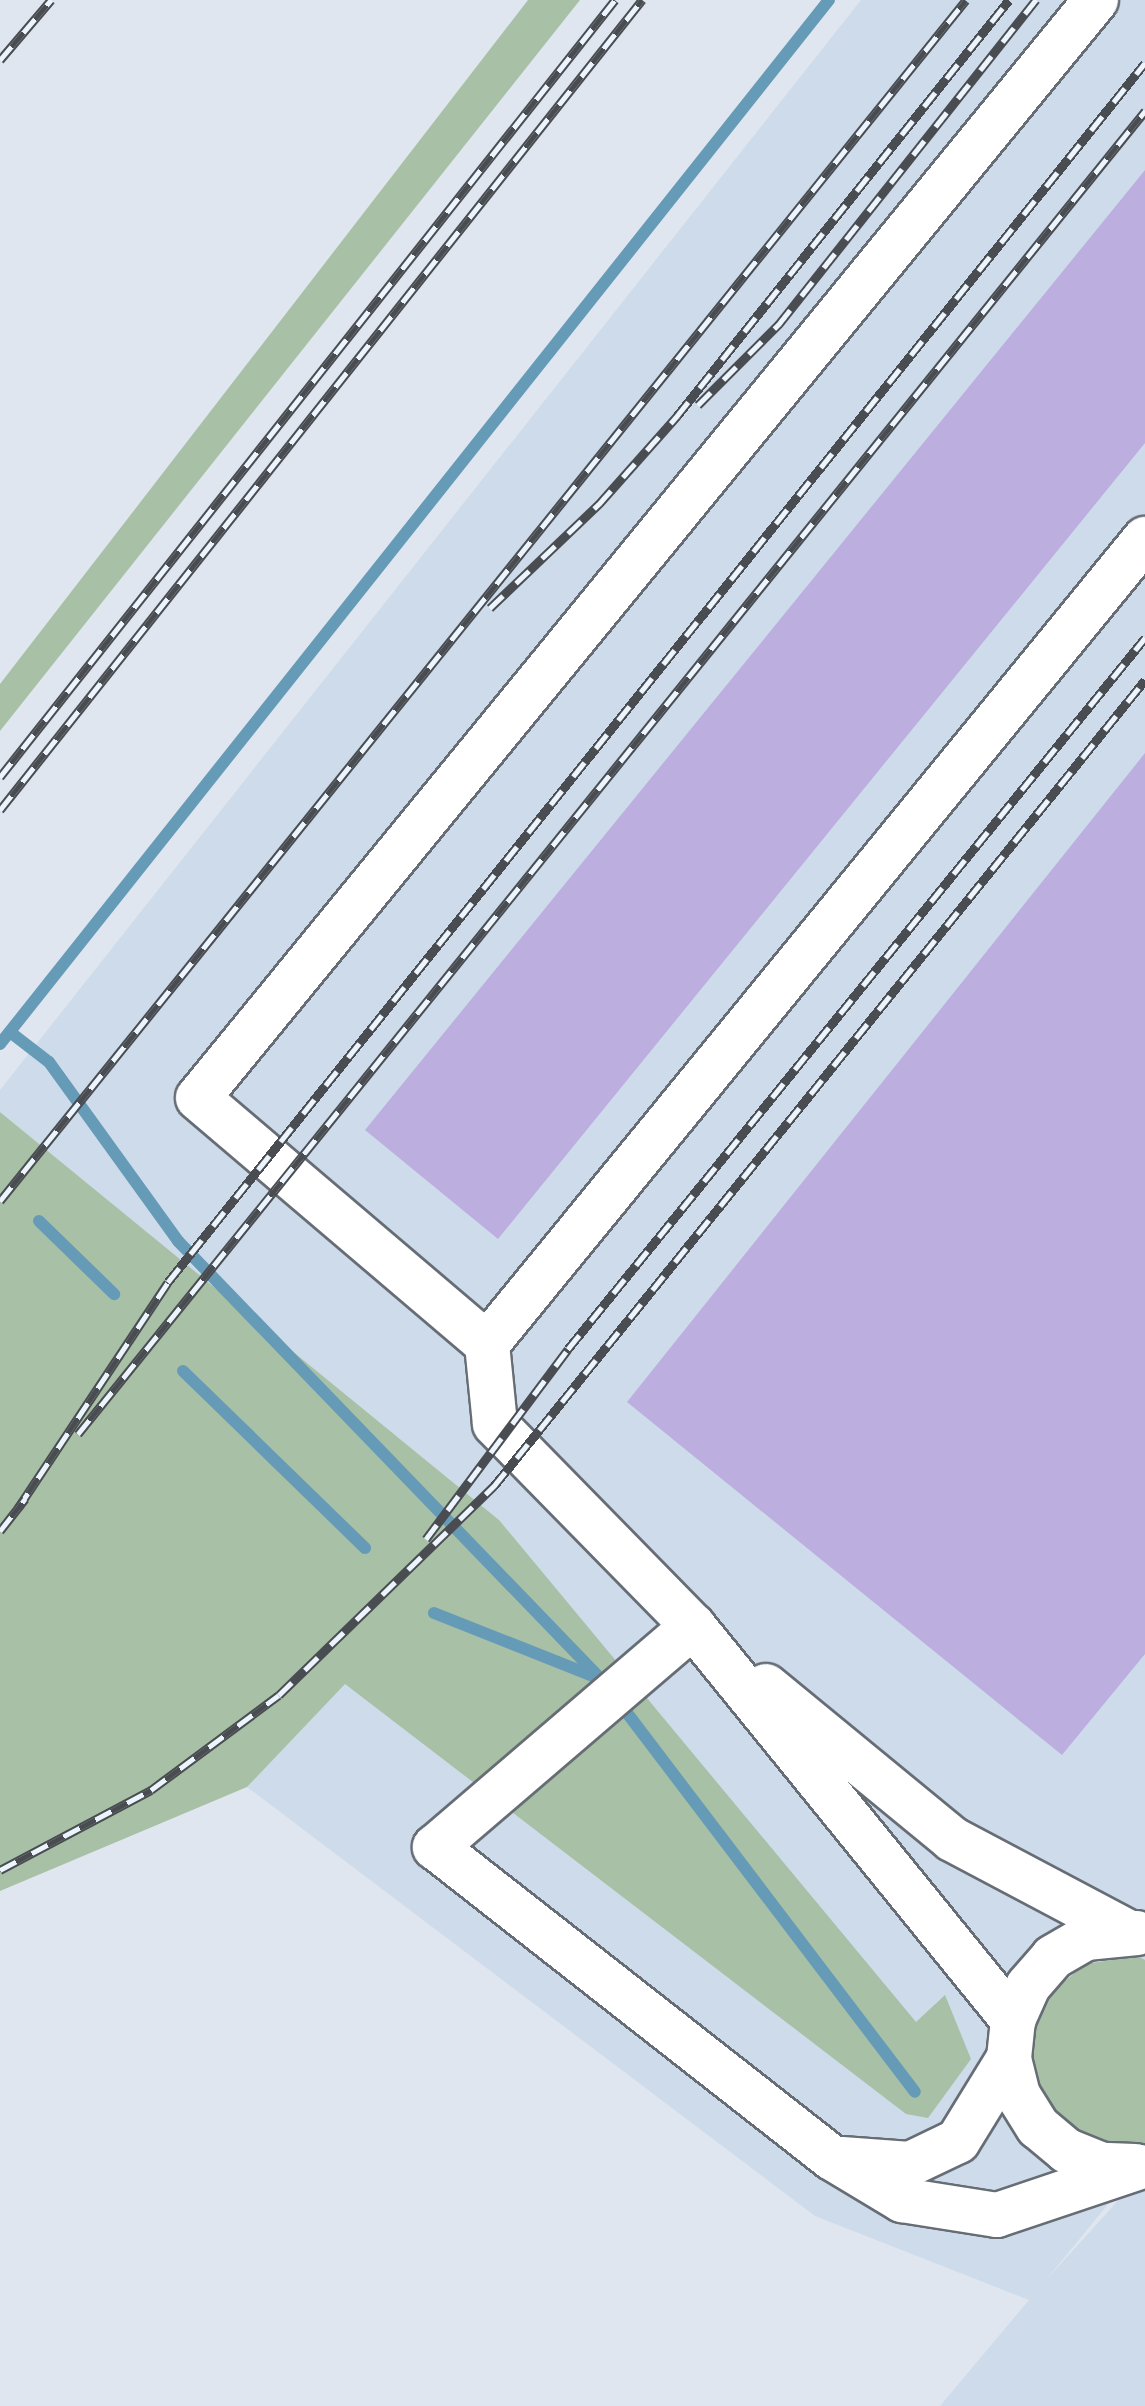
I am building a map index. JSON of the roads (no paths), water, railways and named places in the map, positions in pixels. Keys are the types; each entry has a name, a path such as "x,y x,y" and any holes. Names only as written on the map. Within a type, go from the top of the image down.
{"lane":[{"path":"1096,0 198,1098 487,1344 495,1424 693,1626 952,1839 1136,1933"},
{"path":"487,1344 1145,539"},
{"path":"693,1626 435,1847 832,2158 902,2200 997,2215 1143,2166"},
{"path":"693,1626 1011,2039 1018,2095 1038,2127 1067,2151 1102,2165 1143,2166"},
{"path":"832,2158 910,2164 958,2141 1011,2039 1028,1986 1053,1957 1086,1938 1136,1933"}],"waterway":[{"path":"0,1044 829,0"},
{"path":"10,1032 49,1062 178,1241 602,1680 915,2092"},
{"path":"39,1221 114,1294"},
{"path":"183,1371 365,1548"},
{"path":"434,1613 596,1677"}],"railway":[{"path":"0,60 51,0"},
{"path":"0,777 615,0"},
{"path":"0,810 642,0"},
{"path":"0,1201 966,0"},
{"path":"490,608 599,504 677,416 1009,0"},
{"path":"698,405 779,324 1036,0"},
{"path":"18,1508 168,1282 1145,63"},
{"path":"78,1434 1145,111"},
{"path":"426,1539 568,1349 1145,638"},
{"path":"0,1870 151,1790 279,1695 494,1486 1145,680"},
{"path":"0,1531 25,1499"}]}
